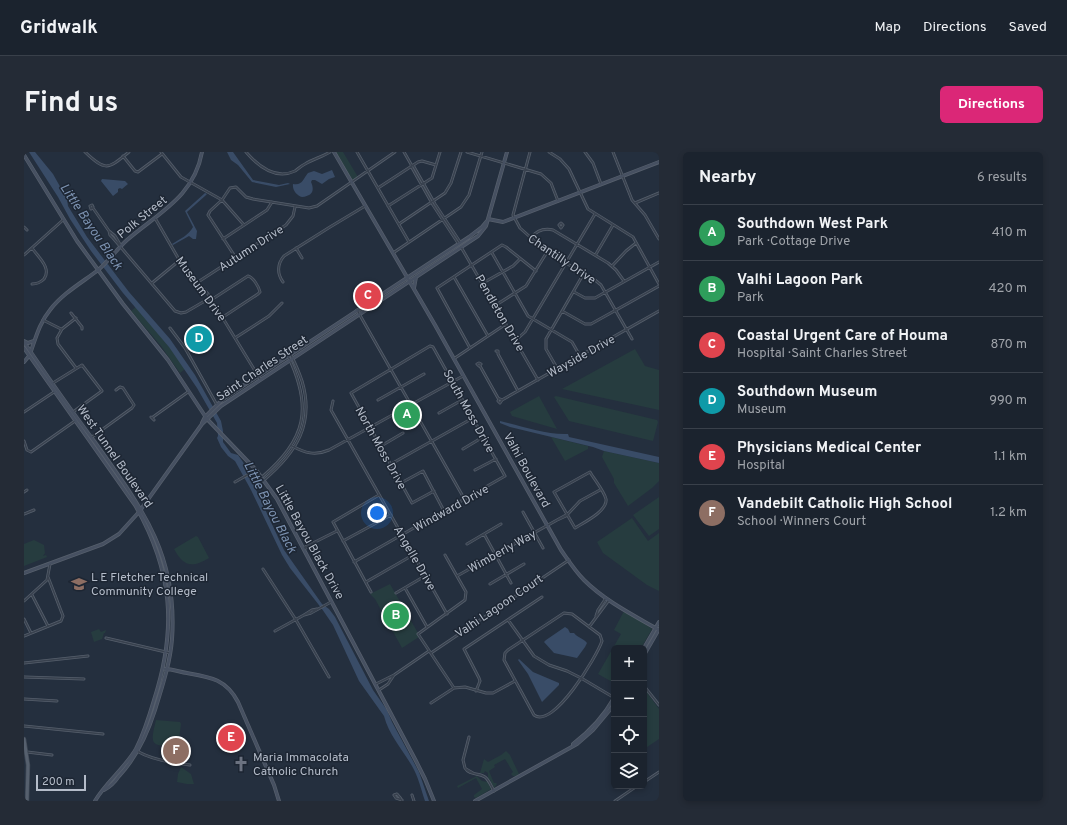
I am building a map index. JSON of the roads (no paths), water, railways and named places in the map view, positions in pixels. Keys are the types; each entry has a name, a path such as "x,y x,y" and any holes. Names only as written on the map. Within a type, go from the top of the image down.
{"main road":[{"path":"24,740 28,765 27,801"}],"street":[{"path":"85,152 104,166 113,164 129,152"},
{"name":"Polk Street","path":"24,362 29,355 34,340 48,311 57,302 98,270 120,246 175,201 191,183 199,165 202,152"},
{"path":"246,152 255,161 269,171 282,174 296,170 306,163 330,152"},
{"name":"Valhi Boulevard","path":"334,152 454,358 568,560 584,579 608,599 658,629"},
{"path":"354,152 358,153 409,242"},
{"path":"236,258 208,215 210,211 222,200 229,189 233,187 237,188 246,197 295,207 314,207 395,152"},
{"name":"Pendleton Drive","path":"404,152 422,184 472,264 538,380"},
{"path":"388,206 432,178 440,152"},
{"path":"399,224 445,193 450,186 460,152"},
{"path":"466,152 541,174 551,183 558,201"},
{"path":"393,253 461,207 467,198 482,152"},
{"name":"Saint Charles Street","path":"214,409 478,236 486,226 507,152"},
{"path":"513,218 530,152"},
{"path":"549,152 560,159 569,169 586,208 629,234 650,267 659,285 593,324 589,325 583,323 562,311"},
{"path":"585,152 592,162 602,184"},
{"path":"618,152 613,153 634,203 645,215 659,239"},
{"path":"123,156 135,171 138,172 162,153 180,176 222,200 244,225"},
{"name":"Little Bayou Black Drive","path":"25,155 77,241 123,304 168,360 206,418 256,470 277,499 426,779 434,801"},
{"path":"378,188 420,161 436,165"},
{"path":"488,218 503,222 659,162"},
{"path":"634,203 659,193"},
{"path":"224,239 269,209 272,202"},
{"path":"282,282 278,273 281,260 284,256 365,206"},
{"name":"Autumn Drive","path":"198,282 288,224 293,216 295,207"},
{"path":"93,208 112,237 173,309 178,312 186,312 211,299 248,276 251,277 260,290 260,293 222,318"},
{"path":"516,340 522,336 533,319 595,214"},
{"name":"Museum Drive","path":"155,218 180,260 211,299 260,379"},
{"name":"Saint Charles Street","path":"24,573 103,544 112,539 128,526 206,418 223,399 476,232 482,227 488,218"},
{"name":"Chantilly Drive","path":"513,218 520,228 547,252 598,282 632,339"},
{"path":"24,255 63,220"},
{"path":"595,255 613,225"},
{"path":"24,227 27,230"},
{"path":"558,233 561,228"},
{"path":"531,238 536,232 542,230 549,229 558,233 612,266 624,281"},
{"path":"109,231 114,235 120,246"},
{"path":"476,232 478,236"},
{"path":"612,266 626,251 636,244"},
{"path":"470,348 437,288 501,246 504,246 536,271"},
{"path":"32,248 46,267 47,272 42,281 38,284 32,284"},
{"path":"296,248 302,258"},
{"path":"491,252 525,312 533,319 572,342 580,356"},
{"path":"496,305 526,286 547,252"},
{"path":"483,283 513,266 520,258"},
{"path":"152,283 180,260"},
{"path":"573,292 589,299 595,298 659,262"},
{"path":"557,369 545,346 546,339 584,274"},
{"path":"413,288 417,276"},
{"path":"454,276 488,336"},
{"path":"235,338 269,316 282,303"},
{"path":"357,310 465,500"},
{"name":"Wayside Drive","path":"480,366 499,399 499,403 659,311"},
{"path":"71,312 82,329"},
{"path":"76,318 61,329 57,341 76,368"},
{"path":"43,320 61,329"},
{"path":"454,358 506,324"},
{"path":"170,328 185,348 217,405"},
{"path":"24,342 30,343 34,340"},
{"name":"West Tunnel Boulevard","path":"24,342 139,512 156,548 165,583 168,620 166,652 156,695 137,751"},
{"name":"South Moss Drive","path":"391,369 432,347 505,476"},
{"name":"West Tunnel Boulevard","path":"24,348 54,392 72,413 75,421 90,439 141,509 159,545 169,579 172,620 170,653 167,669 157,702 148,729 137,751 106,785 95,801"},
{"path":"496,351 518,391"},
{"path":"262,477 278,463 292,446 300,424 302,405 299,383 291,359 291,354"},
{"path":"264,480 280,466 295,448 304,425 306,405 302,382 291,359 288,356"},
{"path":"52,383 80,365 83,366 102,391 72,413"},
{"name":"North Moss Drive","path":"391,369 351,393 412,503 434,491"},
{"path":"378,400 424,374"},
{"path":"292,446 308,453 319,454 329,450 463,376"},
{"path":"90,439 134,405 123,388 120,387 116,390"},
{"path":"24,412 54,392"},
{"path":"154,420 152,417 188,392"},
{"name":"Angelle Drive","path":"333,400 331,403 332,410 446,614"},
{"path":"439,413 462,400"},
{"path":"390,464 472,418"},
{"path":"24,441 27,450 31,452 75,421"},
{"path":"380,446 403,433"},
{"path":"463,449 483,437"},
{"path":"475,470 496,459"},
{"path":"235,482 256,470"},
{"path":"401,483 422,471 444,511"},
{"path":"590,472 600,490 605,498 604,508 575,528 554,492 590,472"},
{"name":"Windward Drive","path":"354,562 505,476"},
{"name":"Wimberly Way","path":"457,576 555,520 567,515 580,501 600,490"},
{"path":"371,592 333,522 379,495"},
{"path":"24,514 34,510"},
{"path":"523,512 543,548"},
{"path":"343,542 391,515"},
{"path":"467,544 501,524"},
{"path":"304,548 337,531"},
{"path":"484,534 511,583"},
{"path":"366,582 413,555"},
{"path":"445,555 466,592 466,596 462,603 418,634 454,688"},
{"name":"Valhi Lagoon Court","path":"431,653 568,560"},
{"path":"24,601 45,583 48,577 50,564"},
{"path":"490,584 524,564"},
{"path":"263,569 296,620 328,677"},
{"path":"396,593 425,576"},
{"path":"24,636 61,621 63,617 48,577"},
{"path":"405,588 427,627"},
{"path":"32,595 48,626"},
{"path":"476,691 480,681 464,649 542,597"},
{"path":"589,627 596,617 598,610 608,599"},
{"path":"275,631 312,610 320,608 332,601"},
{"path":"568,612 572,614 589,627 600,635 602,641 580,678 565,700 555,710 540,718 534,715 504,656 508,650 564,613 568,612"},
{"path":"24,619 31,633"},
{"path":"508,620 534,656 549,665 567,671 611,696"},
{"path":"647,649 658,629 659,622"},
{"path":"646,645 658,629"},
{"path":"106,638 170,653"},
{"path":"376,684 394,675 429,651"},
{"path":"24,663 88,656"},
{"path":"163,670 167,669 210,677 223,684 231,691 238,702 274,785 279,801"},
{"path":"379,690 388,684 394,675"},
{"path":"24,677 84,679"},
{"path":"431,703 454,688 465,687 486,694 493,693 516,681"},
{"path":"647,690 659,705"},
{"path":"156,695 157,702"},
{"path":"24,699 57,701"},
{"path":"566,750 589,731 599,720 611,702"},
{"path":"475,801 577,744 603,720 611,709"},
{"path":"24,726 103,734"},
{"path":"469,737 463,760 464,768 486,778 494,791"},
{"path":"137,751 147,756 178,764 190,765"},
{"path":"27,752 52,755"},
{"path":"647,780 659,772"},
{"path":"615,801 633,789"},
{"path":"412,795 414,801"}],"water":[{"path":"29,152 35,152 53,174 67,199 68,206 87,237 129,292 170,339 195,375 221,421 223,442 231,453 238,455 243,462 284,550 322,604 329,609 335,617 373,690 387,710 419,772 429,801 425,801 418,778 392,736 384,716 359,681 333,625 290,568 235,461 228,456 221,447 217,438 217,423 197,388 169,347 123,293 91,251"},
{"path":"227,152 233,152 253,180 279,185 290,184 276,187 252,182 238,165 231,160"},
{"path":"332,170 335,177 322,184 312,180 313,190 308,196 302,197 294,190 293,184 300,183 308,173 314,171 322,174"},
{"path":"102,179 125,181 128,184 122,189 118,189 118,192 113,196 101,181"},
{"path":"205,193 207,194 187,212 197,231 196,239 189,236 173,245 172,244 184,237 193,227 185,211"},
{"path":"500,421 543,432 568,434 569,437 659,457 659,463 604,451 510,427 500,423"},
{"path":"565,627 570,633 574,633 587,643 577,658 554,653 544,642"},
{"path":"519,659 533,672 559,683 559,685 542,702 528,674 518,660"}],"place":[{"name":"Coastal Urgent Care of Houma","path":"368,296"},
{"name":"Southdown Museum","path":"199,339"},
{"name":"Southdown West Park","path":"407,415"},
{"name":"L E Fletcher Technical Community College","path":"79,584"},
{"name":"Valhi Lagoon Park","path":"396,616"},
{"name":"Physicians Medical Center","path":"231,738"},
{"name":"Vandebilt Catholic High School","path":"176,751"},
{"name":"Maria Immacolata Catholic Church","path":"241,764"}],"water label":[{"name":"Little Bayou Black","path":"92,226"},
{"name":"Little Bayou Black","path":"271,507"}]}
